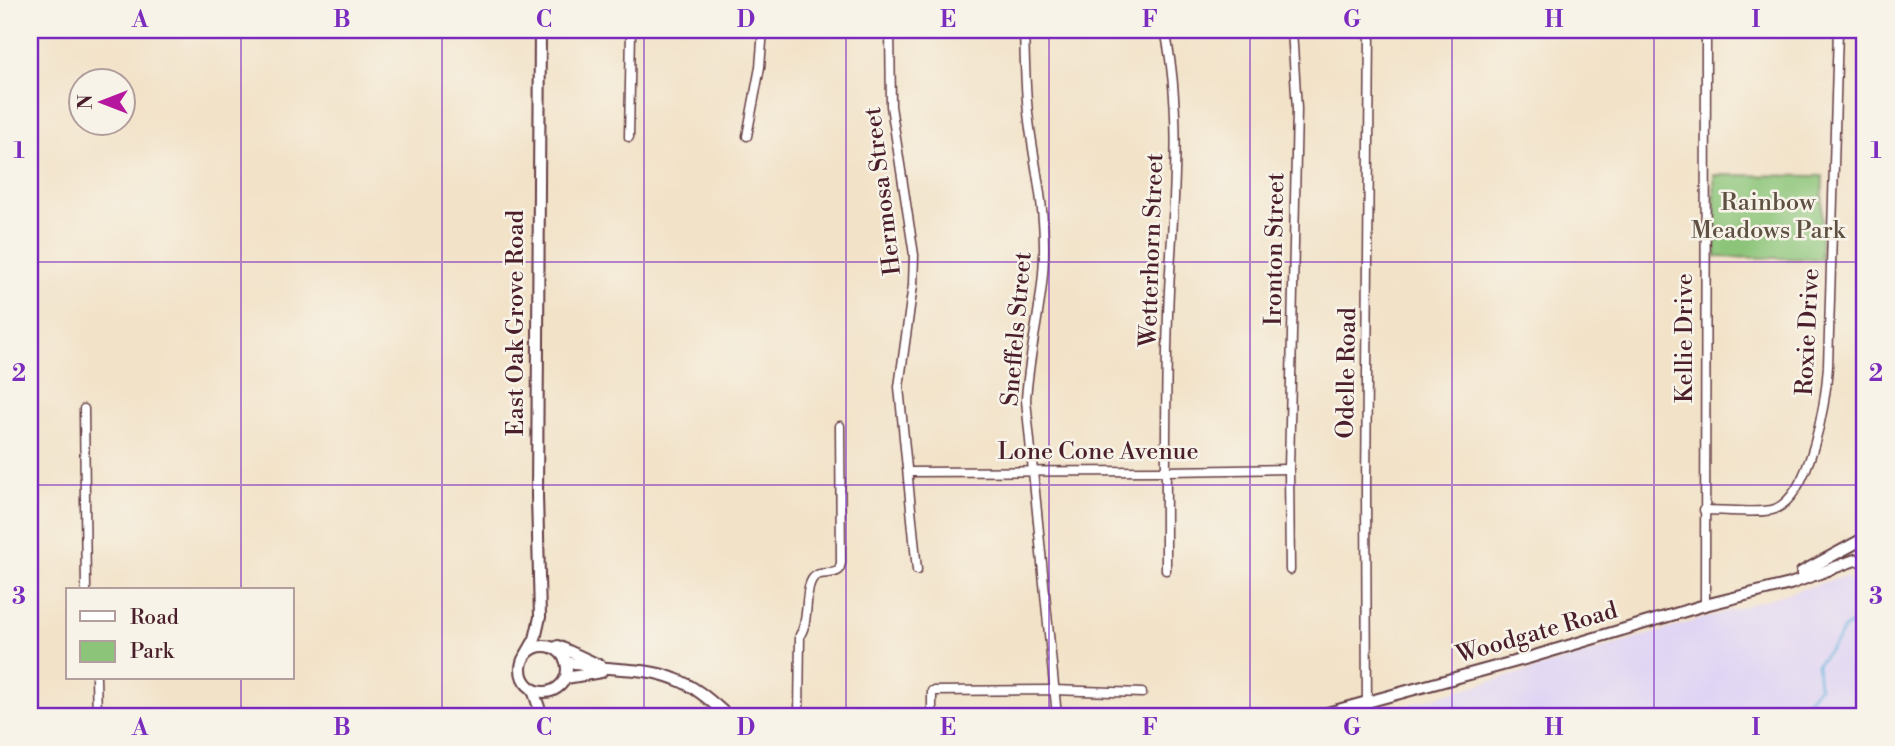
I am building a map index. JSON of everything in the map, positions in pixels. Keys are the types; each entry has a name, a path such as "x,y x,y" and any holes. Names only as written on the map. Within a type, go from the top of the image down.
{"street":[{"name":"East Oak Grove Road","path":"527,653 535,639 540,617 537,495 540,30"},
{"path":"629,137 631,30"},
{"path":"747,136 760,67 763,30"},
{"name":"Hermosa Street","path":"890,30 891,106 914,255 913,285 900,364 899,387 917,569"},
{"name":"Sneffels Street","path":"1024,30 1026,91 1043,212 1044,246 1042,282 1028,365 1026,400 1056,716"},
{"name":"Wetterhorn Street","path":"1165,30 1174,98 1177,177 1168,316 1166,570"},
{"name":"Ironton Street","path":"1290,570 1289,468 1297,109 1292,30"},
{"name":"Odelle Road","path":"1367,716 1370,30"},
{"name":"Kellie Drive","path":"1705,605 1706,30"},
{"name":"Roxie Drive","path":"1704,510 1774,509 1792,496 1818,437 1826,398 1828,366 1838,30"},
{"path":"84,409 86,588"},
{"path":"799,716 800,635 805,629 808,613 808,587 817,574 834,573 839,570 841,563 840,426"},
{"name":"Lone Cone Avenue","path":"908,472 1289,468"},
{"name":"Woodgate Road","path":"1769,589 1865,538"},
{"name":"Woodgate Road","path":"1316,716 1705,605 1790,584 1855,560 1865,561"},
{"name":"East Oak Grove Road","path":"540,617 549,642"},
{"path":"533,690 547,693 553,691 563,684 566,678 567,662 549,642"},
{"path":"542,715 533,690 523,677 522,665 527,653 549,642 603,667"},
{"path":"567,662 616,670 652,672 676,679 705,696 728,716"},
{"path":"566,678 616,670"},
{"path":"96,680 97,716"},
{"path":"932,716 932,691 1053,690 1142,693"},
{"path":"542,715 553,691"}],"shaded area":[{"path":"1845,576 1865,598 1865,716 1379,716 1382,712"}],"green space":[{"name":"Rainbow Meadows Park","path":"1714,175 1823,176 1821,259 1716,257"}],"waterway":[{"path":"1788,716 1819,687 1817,664 1843,630 1854,621 1865,601"}]}
